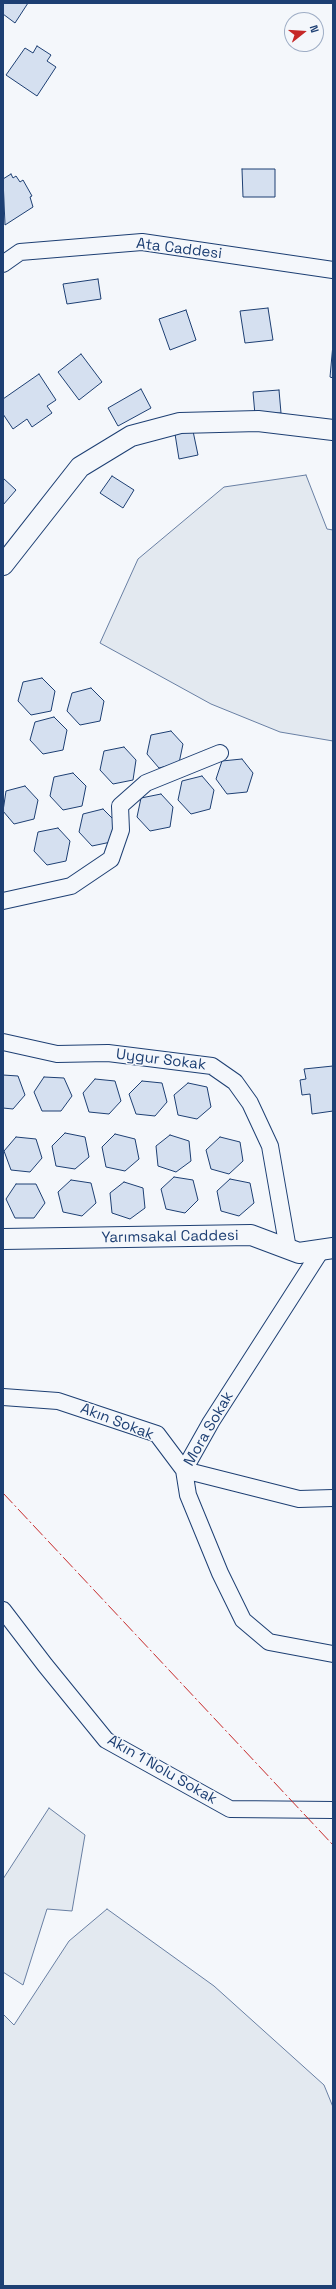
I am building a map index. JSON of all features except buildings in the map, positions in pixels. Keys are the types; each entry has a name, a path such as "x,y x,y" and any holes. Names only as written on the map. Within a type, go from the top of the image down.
{"street":[{"name":"Ata Caddesi","path":"3,264 20,252 142,242 333,270"},
{"path":"3,565 80,467 131,436 180,423 258,421 333,430"},
{"path":"3,901 71,886 110,859 121,830 120,806 146,783 220,753"},
{"name":"Uygur Sokak","path":"3,1042 56,1054 108,1053 212,1066 235,1082 250,1103 270,1146 288,1249"},
{"name":"Yarımsakal Caddesi","path":"3,1239 251,1235 300,1253 327,1249"},
{"name":"Mora Sokak","path":"327,1249 211,1422 184,1470 188,1495 220,1573 243,1620 269,1642 333,1654"},
{"name":"Akın Sokak","path":"3,1397 58,1401 157,1434 184,1470"},
{"path":"184,1470 300,1499 333,1498"},
{"name":"Akın 1 Nolu Sokak","path":"3,1610 45,1665 106,1740 230,1809 333,1810"}],"shaded area":[{"path":"306,475 327,529 333,530 333,741 280,732 211,704 100,643 138,559 224,487"},
{"path":"49,1808 85,1835 72,1911 47,1909 23,1985 3,1972 3,1879"},
{"path":"107,1909 214,1986 324,2085 333,2107 333,2286 3,2286 3,2014 14,2025 69,1941"}],"power":[{"path":"3,1493 333,1845"}]}
